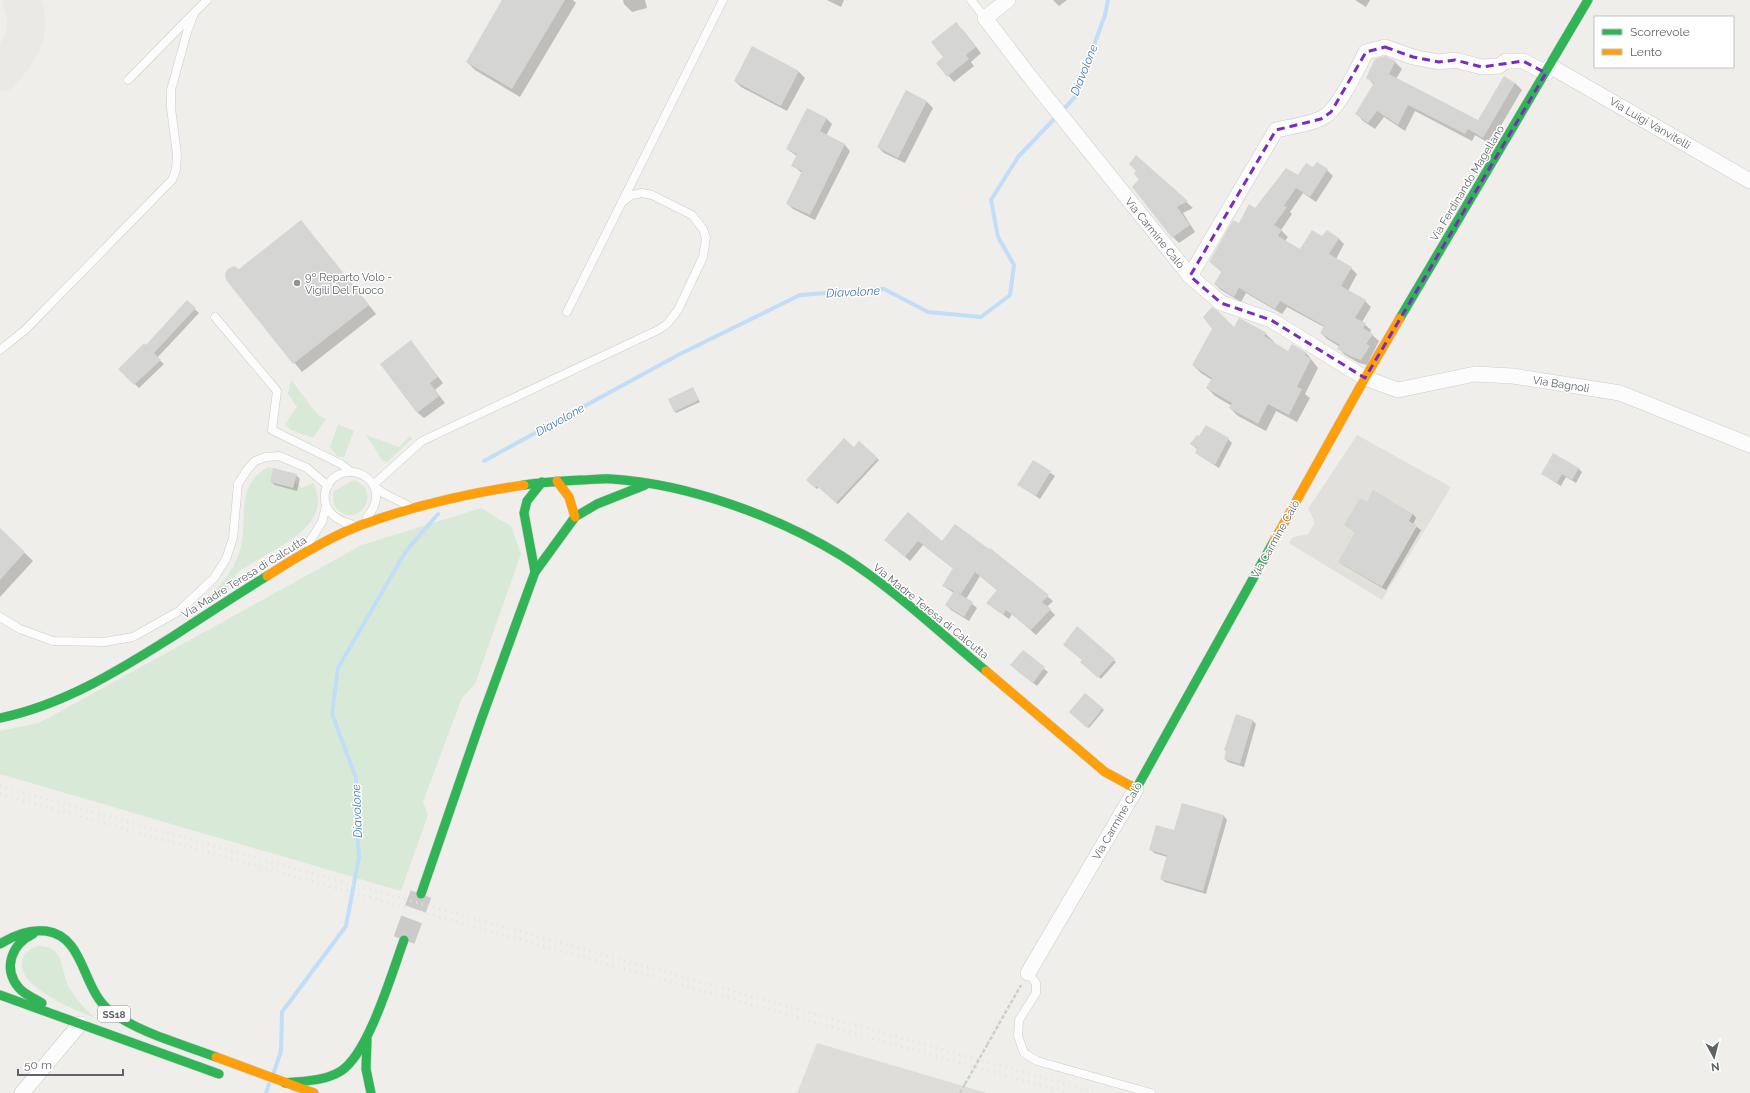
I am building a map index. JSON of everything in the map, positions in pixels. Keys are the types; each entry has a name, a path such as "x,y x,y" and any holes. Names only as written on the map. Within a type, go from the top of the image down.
{"street":[{"path":"985,18 1008,0"},
{"name":"Via Ferdinando Magellano","path":"1365,378 1588,0"},
{"name":"Via Carmine Calò","path":"985,18 1034,82 1190,276 1221,303 1272,320 1365,378 1136,789 1028,973"},
{"name":"Via Luigi Vanvitelli","path":"1190,276 1276,130 1321,119 1331,112 1345,91 1366,52 1384,47 1413,57 1439,62 1455,60 1482,67 1498,66 1506,61 1523,61 1548,69 1750,181"},
{"name":"Via Bagnoli","path":"1365,378 1398,390 1475,374 1505,376 1620,393 1750,444"},
{"name":"Via Madre Teresa di Calcutta","path":"0,718 19,714 55,702 93,684 137,659 301,554 359,526 415,508 474,493 542,482 611,479 648,484 708,497 753,512 797,531 842,556 888,588 1105,772 1136,789"},
{"path":"557,481 565,488 570,497 575,518"},
{"path":"535,572 523,518 524,508 533,491 542,482"},
{"path":"421,894 535,572 575,518 597,504 648,484"},
{"path":"474,493 494,497 500,500"},
{"path":"515,510 523,518"},
{"path":"0,944 29,930 42,929 54,932"},
{"name":"SS18","path":"76,1023 19,988 13,980 10,970 12,954 22,940 32,934 54,932 64,939 75,950 88,983 100,1002 114,1015 134,1026 314,1093"},
{"path":"283,1082 319,1080 341,1072 353,1059 367,1038 404,940"},
{"name":"SS18","path":"0,995 228,1077"},
{"path":"22,1093 76,1023"},
{"path":"367,1038 366,1069 371,1093"}],"lane":[{"path":"128,80 207,0"},
{"path":"567,312 723,0"},
{"path":"971,0 985,18"},
{"path":"0,350 25,330 172,180 176,170 177,155 171,108 171,90 187,32 194,13"},
{"path":"373,485 422,441 658,330 673,318 703,257 706,238 703,229 692,215 652,195 642,193 632,195 622,202"},
{"path":"215,317 277,391 272,430 336,461 351,472 364,476 373,485 395,500 415,508"},
{"path":"0,618 20,629 53,641 104,642 133,637 179,611 214,578 226,559 233,538 238,484 247,470 255,462 266,457 279,456 307,468 328,486"},
{"path":"351,472 342,473 335,477 328,486 324,498 330,513 336,519 359,526 373,511 376,502 376,494 373,485"},
{"path":"301,554 322,522 326,506"},
{"path":"1028,973 1036,983 1036,993 1019,1020 1018,1036 1024,1053 1037,1061 1151,1093"}],"path":[{"path":"960,1093 1028,973"}],"highlighted area":[{"path":"1385,47 1413,57 1439,62 1455,60 1482,67 1523,61 1546,73 1365,378 1271,320 1221,303 1190,276 1276,130 1321,119 1331,112 1366,52"}],"shaded area":[{"path":"1357,435 1451,487 1382,600 1289,543 1293,537 1308,534 1315,522 1308,509"},
{"path":"817,1043 987,1093 797,1093"}],"green space":[{"path":"291,380 318,415 326,419 313,438 291,430 285,424 297,407 288,394"},
{"path":"338,424 354,431 344,457 338,457 330,447"},
{"path":"366,435 399,447 410,436 412,439 387,462 382,460"},
{"path":"269,467 273,468 270,482 293,488 295,481 301,488 313,483 318,499 316,512 308,525 296,536 241,570 223,592 200,606 225,579 235,563 243,535 247,491 251,482 258,474"},
{"path":"354,480 363,486 367,493 367,500 364,507 359,512 352,515 344,514 337,509 335,505 333,498 334,491"},
{"path":"481,508 511,526 521,554 475,684 462,698 423,802 428,815 401,891 0,774 0,731 39,723 362,545"},
{"path":"38,946 47,947 57,954 69,987 77,999 93,1017 61,1003 49,996 29,980 23,972 22,963 27,952"}],"building":[{"path":"502,0 565,0 512,89 466,62"},
{"path":"956,22 976,47 966,55 969,59 947,77 936,63 943,57 931,42"},
{"path":"752,46 799,71 781,106 734,81"},
{"path":"1385,56 1396,61 1389,74 1478,120 1504,76 1515,83 1483,138 1468,129 1465,134 1408,105 1398,125 1377,111 1368,123 1355,114 1374,83 1366,78 1375,59"},
{"path":"906,90 927,101 898,158 877,147"},
{"path":"807,108 827,118 820,131 845,144 810,215 786,204 802,171 791,166 797,154 786,149"},
{"path":"1136,155 1188,201 1177,207 1190,225 1172,238 1132,187 1139,179 1134,174 1136,171 1129,164"},
{"path":"1317,162 1328,169 1310,197 1296,188 1284,206 1287,207 1274,225 1282,230 1278,236 1300,249 1312,230 1322,236 1327,230 1339,238 1329,254 1352,267 1341,286 1366,300 1355,318 1366,323 1363,328 1373,334 1366,344 1370,346 1361,360 1337,349 1340,345 1320,333 1324,326 1280,301 1275,309 1239,288 1234,297 1214,284 1222,271 1209,262 1233,220 1239,223 1249,204 1255,208 1286,168 1298,175 1306,163 1313,167"},
{"path":"301,220 369,305 293,364 226,280 225,274 228,269 234,266 239,269"},
{"path":"187,300 196,308 154,353 161,360 134,385 118,369 144,343 146,345"},
{"path":"1212,307 1234,327 1239,318 1267,333 1264,336 1288,351 1292,344 1307,353 1305,355 1311,359 1297,387 1302,389 1289,415 1268,404 1258,424 1229,408 1232,403 1206,388 1212,378 1192,365 1212,329 1203,317"},
{"path":"411,340 438,377 430,383 439,396 417,413 380,364"},
{"path":"693,387 699,400 674,412 668,399"},
{"path":"1206,425 1229,438 1215,465 1195,453 1197,448 1190,444 1197,435 1199,436"},
{"path":"844,438 854,447 859,441 878,458 836,503 817,486 815,488 806,480"},
{"path":"1553,453 1579,468 1572,480 1562,474 1557,483 1541,474"},
{"path":"1033,460 1051,471 1036,496 1017,485"},
{"path":"273,468 297,474 293,488 270,482"},
{"path":"1373,490 1413,514 1409,521 1417,526 1382,587 1338,562 1355,532 1344,525 1360,498 1367,502"},
{"path":"908,512 942,541 955,524 989,549 990,548 1049,595 1042,602 1051,609 1031,630 1006,610 1003,615 986,603 997,590 975,572 961,594 956,592 973,602 964,617 945,605 954,591 942,586 953,568 918,541 905,557 884,540"},
{"path":"0,528 25,552 0,580"},
{"path":"1077,626 1115,659 1098,678 1080,662 1082,660 1063,645"},
{"path":"1023,650 1045,667 1033,683 1010,665"},
{"path":"1085,693 1103,708 1087,728 1069,712"},
{"path":"1236,714 1253,720 1240,764 1224,759 1226,751 1224,750"},
{"path":"1182,803 1224,815 1203,891 1160,879 1167,855 1149,850 1156,825 1174,830"}],"waterway":[{"name":"Diavolone","path":"484,461 680,354 800,295 884,289 928,312 981,317 1010,295 1014,265 998,237 991,200 1018,157 1075,97 1105,15 1108,0"},
{"name":"Diavolone","path":"274,1072 281,1051 282,1012 346,926 359,857 356,819 356,778 332,714 338,668 406,551 438,514"},
{"name":"Diavolone","path":"266,1093 269,1084"}],"taxiway":[{"path":"0,73 19,49 26,31 25,11 21,0"}],"tunnel":[{"path":"404,940 421,894"}],"railway":[{"path":"0,786 1098,1093"},
{"path":"0,794 1068,1093"}],"traffic: fast":[{"path":"1400,318 1588,0"},
{"path":"524,485 604,479 641,482 701,495 761,515 817,541 880,582 986,671"},
{"path":"535,572 524,513 527,501 542,482"},
{"path":"421,894 481,720 535,572 575,517 597,504 645,485"},
{"path":"1129,785 1136,789 1274,541"},
{"path":"0,718 46,705 68,696 110,674 152,650 267,576"},
{"path":"0,944 16,935 34,931 46,931 59,935 69,943 76,953 101,1002 110,1011 121,1019 147,1032 216,1057"},
{"path":"33,934 26,938 15,950 10,965 11,973 21,990 42,1003"},
{"path":"285,1083 328,1077 341,1071 351,1062 370,1030 404,940"},
{"path":"0,995 219,1074"},
{"path":"367,1039 366,1069 371,1093"}],"traffic: slow":[{"path":"1274,541 1400,318"},
{"path":"557,481 569,497 575,517"},
{"path":"267,576 301,555 361,525 442,501 524,485"},
{"path":"986,671 1105,772 1129,785"},
{"path":"216,1057 314,1093"}],"place":[{"name":"9º Reparto Volo - Vigili Del Fuoco","path":"297,283"}]}
